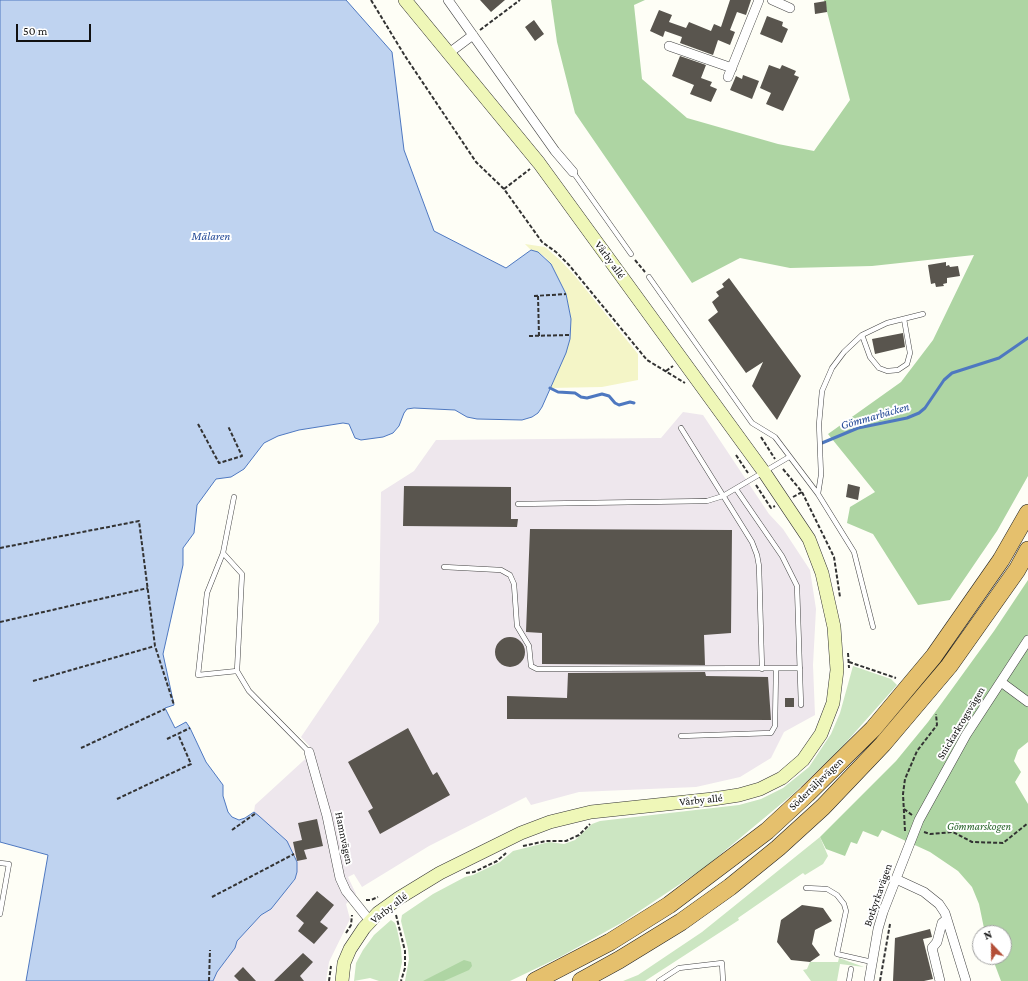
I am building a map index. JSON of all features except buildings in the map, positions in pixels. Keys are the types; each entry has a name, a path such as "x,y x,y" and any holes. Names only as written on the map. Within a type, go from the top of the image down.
{"highway":[{"name":"Södertäljevägen","path":"535,981 610,942 669,905 767,831 807,794 873,729 934,656 1001,560 1028,513"},
{"name":"Södertäljevägen","path":"581,981 619,960 680,922 730,887 778,848 823,807 883,744 950,666 1017,570 1028,550"}],"street":[{"name":"Vårby allé","path":"342,981 344,964 350,949 370,921 399,898 434,877 521,833 556,820 591,812 739,795 775,782 797,766 816,744 827,723 835,693 838,658 834,627 822,573 809,539 784,501 539,163 405,0"},
{"path":"448,0 555,151 573,172"},
{"path":"669,46 730,73 758,0"},
{"path":"772,0 790,8"},
{"path":"449,53 473,35"},
{"name":"Snickarkrogsvägen","path":"919,820 966,735 1028,640"},
{"path":"1001,682 1028,702"},
{"name":"Hamnvägen","path":"309,752 327,816 340,878 346,891 370,921"},
{"name":"Botkyrkavägen","path":"869,981 878,929 919,820"},
{"path":"896,879 933,898 939,904 947,919 966,981"},
{"path":"940,981 932,948 937,942 942,923 947,919"}],"lane":[{"path":"573,172 631,254"},
{"path":"649,278 752,423 775,437 818,494 854,552 873,627"},
{"path":"818,494 821,475 819,424 822,391 832,368 840,357 862,335 887,323 923,314"},
{"path":"862,335 870,357 879,368 887,371 898,370 907,364 910,353 904,319"},
{"path":"681,428 752,542 757,555 760,566 762,669"},
{"path":"518,504 707,501 723,496 789,457"},
{"path":"736,489 782,556 795,582 798,600 801,705"},
{"path":"234,497 222,552 206,593 198,675 237,672"},
{"path":"222,552 242,574 237,672 249,691 309,752"},
{"path":"444,567 501,570 510,575 514,584 517,626 529,646 530,663 534,669 800,668"},
{"path":"681,736 771,733 776,726 776,669"},
{"path":"0,863 9,864 0,914"},
{"path":"806,888 828,889 837,895 844,904 846,911 837,954 872,962"},
{"path":"659,981 679,968 722,963 723,981"},
{"path":"849,981 851,969"}],"path":[{"path":"372,0 405,56 476,162 504,189 542,242 556,252 569,265 647,360 688,385"},
{"path":"473,35 520,0"},
{"path":"631,254 649,278"},
{"path":"534,296 566,294"},
{"path":"538,296 539,336"},
{"path":"529,336 570,335"},
{"path":"198,424 219,463 242,456 228,426"},
{"path":"735,453 771,508 802,492"},
{"path":"0,548 139,521 155,646 174,705"},
{"path":"0,622 148,588"},
{"path":"33,681 155,646"},
{"path":"849,672 849,662 896,678"},
{"path":"81,748 165,710"},
{"path":"904,809 905,779 918,751 937,724 938,719 936,714"},
{"path":"167,739 190,728"},
{"path":"117,799 191,764 178,734"},
{"path":"232,830 256,814"},
{"path":"518,847 546,841 566,841 578,835 594,821"},
{"path":"915,830 930,834 953,832 972,842 1002,843 1028,823"},
{"path":"462,875 474,872 497,861 510,851"},
{"path":"212,897 294,854"},
{"path":"399,913 395,916 400,928 405,951 405,968 402,981"},
{"path":"880,981 891,920"},
{"path":"209,981 210,950"}],"shaded area":[{"path":"683,412 703,415 769,514 783,529 810,570 816,609 813,665 815,715 784,732 771,758 740,777 696,787 579,792 531,805 526,797 429,846 362,887 354,874 348,877 356,894 346,904 350,919 329,962 326,981 213,981 217,972 235,948 237,941 295,880 297,862 287,841 254,812 255,805 314,751 301,737 379,622 381,492 414,471 436,440 661,438"},
{"path":"853,666 891,679 897,685 841,748 793,794 704,868 623,922 560,957 510,981 405,981 409,959 401,921 402,915 433,894 465,877 473,875 500,862 513,851 549,842 564,844 575,840 592,824 600,821 739,805 761,799 783,788 809,767 831,734 840,713"},
{"path":"820,837 828,856 823,864 805,875 803,873 738,918 739,920 645,981 623,981 638,975 702,932"},
{"path":"391,920 395,923 401,948 402,962 398,981 379,981 370,978 354,981 356,963 363,950 374,935"},
{"path":"839,958 864,967 840,964 837,981 811,981 803,970 807,969 810,962 838,962"}],"green space":[{"path":"551,0 645,0 634,5 642,79 687,118 778,144 814,151 850,100 824,0 1028,0 1028,476 997,531 950,600 918,605 873,534 847,523 850,507 875,492 828,434 901,382 933,340 974,255 872,266 790,268 740,258 692,283 575,113 557,42"},
{"name":"Gömmarskogen","path":"1028,580 1028,742 1018,750 1014,761 1021,772 1015,782 1028,804 1028,981 1001,981 995,965 1012,965 1012,925 983,925 979,904 972,887 958,871 930,852 882,830 878,837 863,831 857,844 851,842 845,856 826,849 820,837 896,761 928,722 994,631"},
{"path":"464,960 471,962 472,966 469,970 444,981 423,981"}],"sand":[{"path":"525,244 545,247 575,276 638,354 638,380 602,387 550,388 570,339 571,319 566,294 551,264 545,257 538,252 531,250"}],"water":[{"name":"Mälaren","path":"0,0 346,0 392,52 404,150 434,231 506,268 531,250 538,252 551,264 566,294 571,319 570,339 566,353 542,407 538,413 532,417 522,420 477,419 467,417 455,410 414,408 407,409 399,426 393,433 383,437 361,440 355,438 349,424 343,423 299,430 278,436 264,443 244,469 231,477 216,479 197,505 194,533 183,548 183,565 163,654 174,705 165,708 175,728 186,722 190,728 206,762 223,785 223,796 228,812 232,817 239,820 254,812 287,841 297,862 295,879 271,909 261,915 237,941 235,948 217,972 213,981 26,981 48,855 0,842"}],"waterway":[{"name":"Gömmarbäcken","path":"822,443 858,428 907,418 919,413 925,408 944,380 952,373 999,358 1028,338"},
{"path":"550,388 558,392 575,393 581,397 587,398 602,394 609,396 619,405 630,402 634,403"}]}
